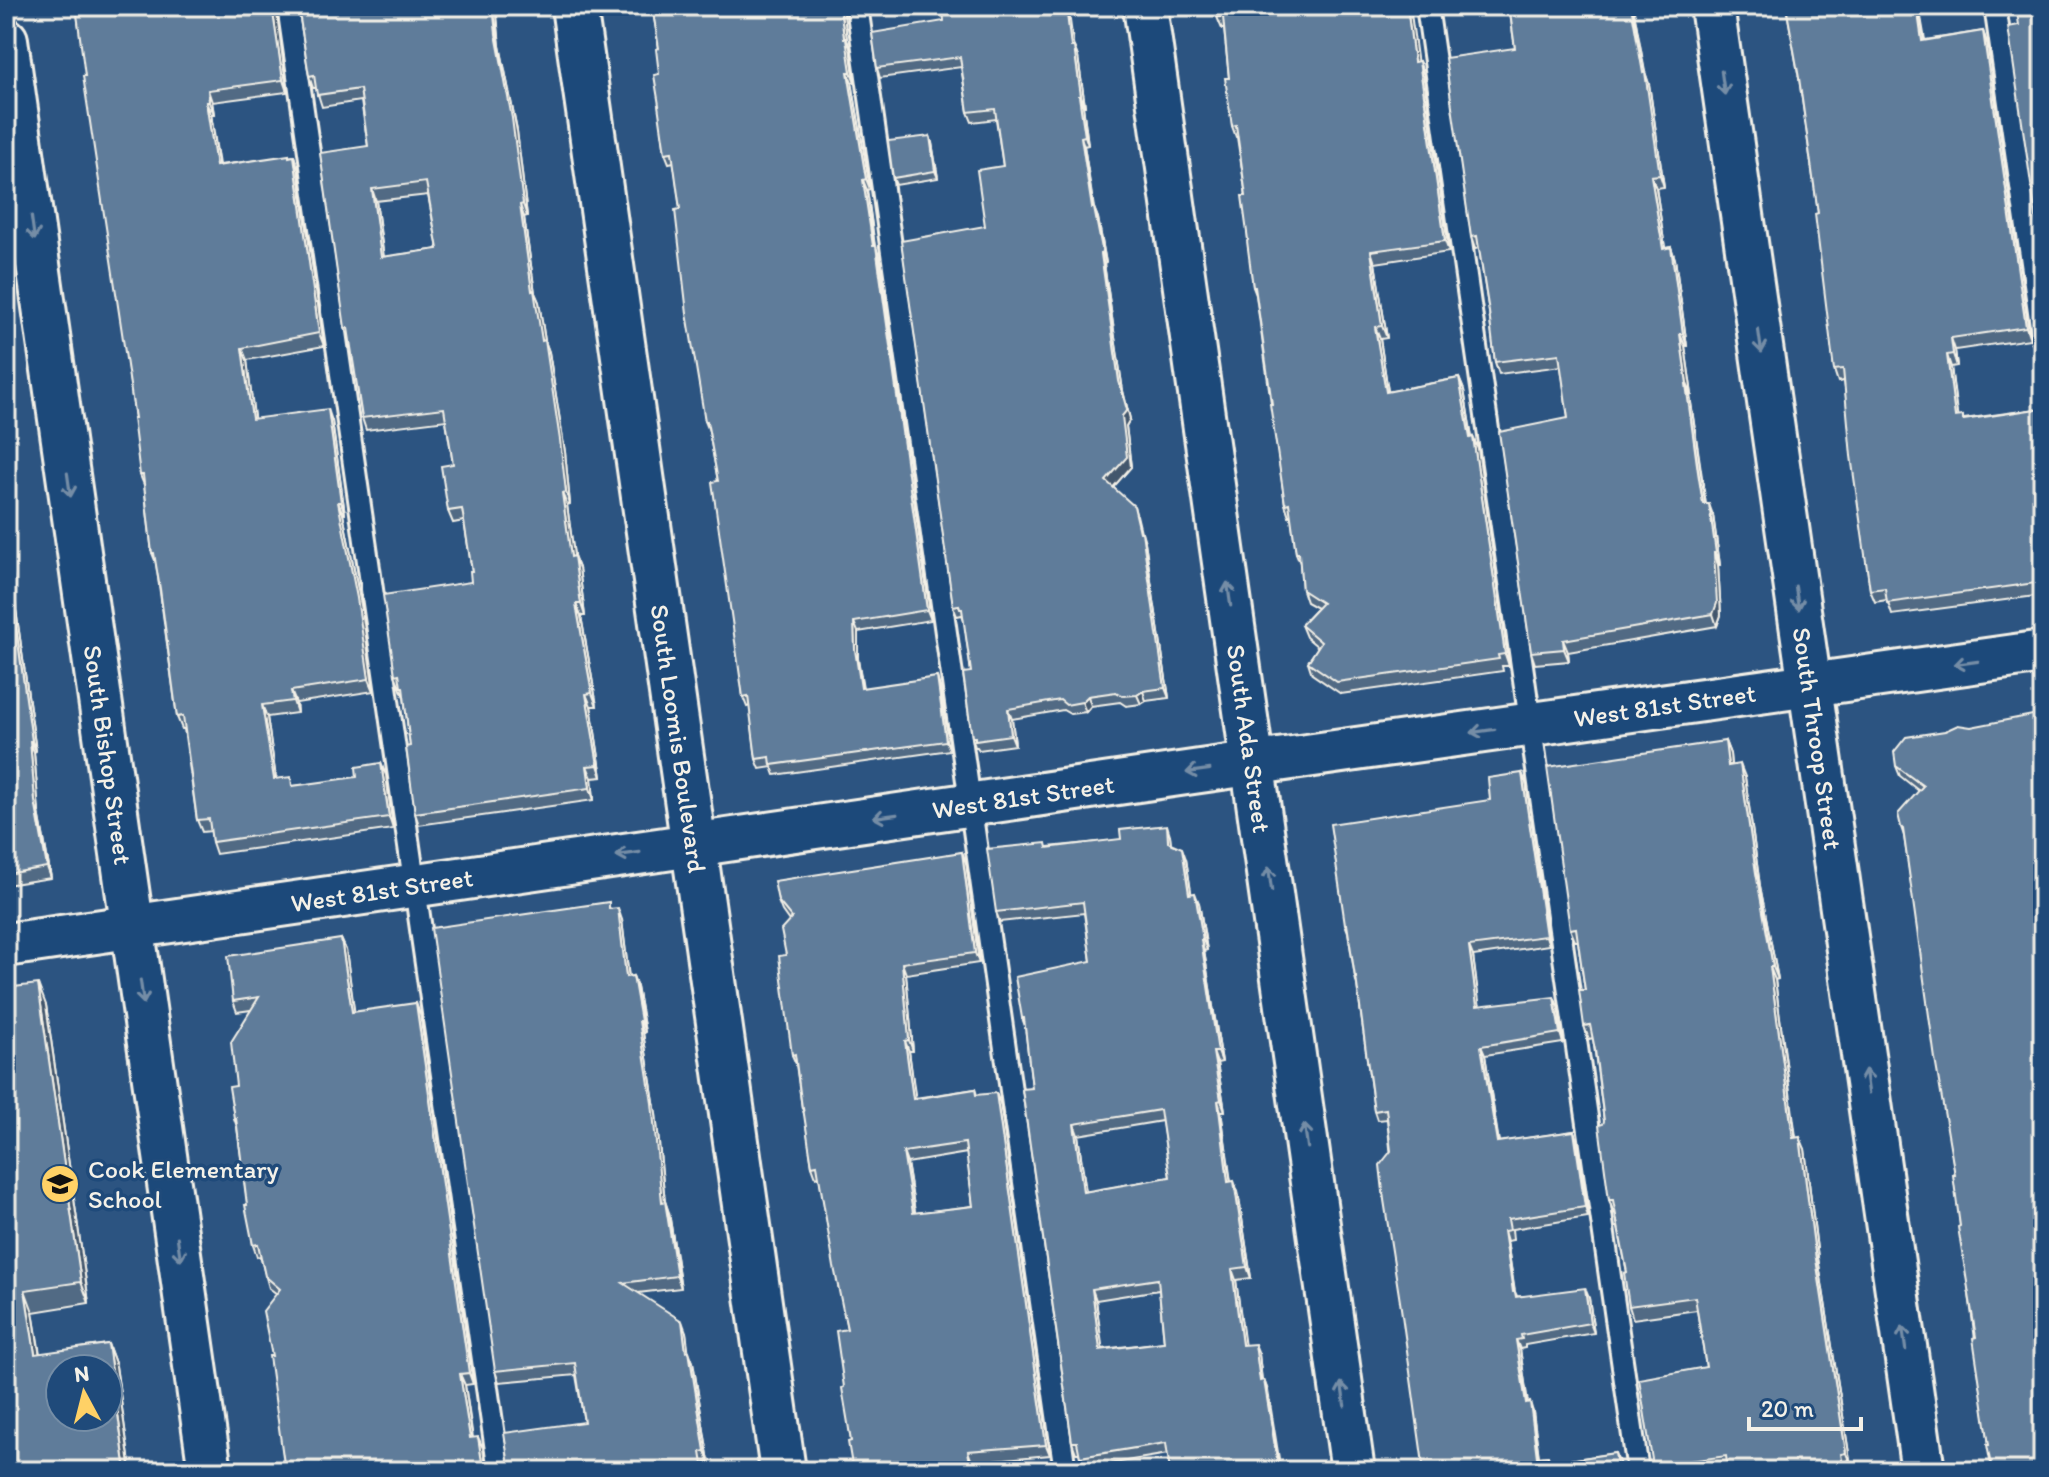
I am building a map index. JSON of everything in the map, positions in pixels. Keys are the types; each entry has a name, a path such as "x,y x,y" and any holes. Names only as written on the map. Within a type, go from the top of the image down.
{"street":[{"name":"South Loomis Boulevard","path":"574,6 783,1471"},
{"name":"South Ada Street","path":"1145,6 1353,1471"},
{"name":"South Throop Street","path":"1712,6 1923,1471"},
{"name":"South Bishop Street","path":"6,40 210,1471"},
{"name":"West 81st Street","path":"6,945 969,804 2043,652"}],"lane":[{"path":"288,6 499,1471"},
{"path":"857,6 1065,1471"},
{"path":"1427,6 1638,1471"},
{"path":"1995,6 2043,339"}],"building":[{"path":"76,6 272,6 283,80 208,90 209,102 206,102 216,166 294,156 319,333 242,348 252,419 328,409 341,502 338,502 369,679 291,691 293,701 262,705 274,779 291,777 292,786 357,777 356,767 381,763 389,817 212,842 209,819 197,820 183,716 177,717 143,475 140,475 135,418 83,76"},
{"path":"298,6 493,6 512,118 532,291 542,341 545,340 560,440 566,492 562,493 581,604 576,604 592,693 586,694 598,765 587,766 590,788 415,813 406,747 410,746 403,687 399,674 395,675 383,595 471,582 472,571 462,509 448,511 441,466 453,464 444,408 362,418 348,328 345,328 320,153 368,146 360,89 317,95 314,75 309,76","holes":["426,182 438,249 381,257 372,189"]},
{"path":"652,6 840,6 927,610 854,622 855,650 861,688 937,677 946,741 771,765 770,757 756,759 748,696 743,697 712,482 718,481 687,313 675,210 680,209 672,152 665,153 658,105 654,75 659,74 656,49 659,48"},
{"path":"958,6 1066,6 1081,96 1085,136 1081,137 1103,254 1119,381 1127,410 1122,416 1127,457 1106,481 1134,506 1142,532 1165,688 1143,691 1137,695 1123,696 1116,692 1088,696 1082,702 1066,705 1060,700 1008,709 1011,735 975,740 972,737 963,673 971,672 962,609 959,605 953,606 901,241 985,226 977,170 1003,166 995,109 968,112 960,57 877,68 872,33 944,21 943,10"},
{"path":"1216,6 1407,6 1414,62 1419,61 1445,241 1371,251 1382,326 1375,327 1386,392 1459,378 1470,438 1473,437 1505,654 1498,655 1499,659 1337,682 1308,662 1321,642 1301,625 1322,603 1302,590 1299,553 1296,553 1289,503 1285,504 1247,241 1242,196 1246,196 1236,125 1232,126 1225,78 1229,78 1223,17 1217,17"},
{"path":"1509,6 1631,6 1645,72 1660,175 1651,176 1663,249 1671,247 1698,472 1703,504 1709,504 1716,553 1717,603 1713,614 1563,640 1564,649 1531,652 1499,432 1568,418 1559,354 1495,362 1477,236 1471,237 1445,58 1515,48"},
{"path":"1786,6 1917,6 1922,41 1983,31 2026,327 1951,338 1953,354 1947,355 1955,417 1963,416 1963,420 2043,408 2043,582 1887,603 1885,588 1870,590 1851,456 1843,369 1834,370 1815,214 1818,213"},
{"path":"2016,6 2043,6 2043,266 2008,27 2019,25"},
{"path":"930,136 935,171 893,178 888,141"},
{"path":"6,543 32,741 35,801 47,867 6,874"},
{"path":"2043,713 2043,1471 1992,1471 1973,1338 1976,1337 1958,1227 1955,1175 1935,1059 1903,829 1898,814 1923,786 1896,766 1894,752 1906,737 1945,731 1958,725 1971,727"},
{"path":"1725,741 1728,766 1740,764 1773,967 1770,967 1793,1138 1800,1137 1846,1453 1841,1454 1844,1471 1748,1471 1747,1466 1728,1469 1726,1456 1653,1466 1639,1379 1706,1367 1695,1297 1629,1306 1624,1273 1627,1272 1613,1200 1609,1200 1599,1125 1604,1121 1595,1050 1590,1025 1584,1026 1579,990 1585,990 1576,928 1570,929 1547,767"},
{"path":"1522,773 1546,936 1469,946 1477,1006 1554,997 1560,1033 1481,1046 1497,1142 1574,1131 1585,1207 1508,1219 1510,1230 1504,1231 1513,1292 1516,1297 1585,1288 1590,1323 1521,1335 1522,1339 1516,1340 1526,1403 1530,1402 1537,1457 1548,1456 1549,1463 1615,1453 1618,1471 1424,1471 1380,1165 1391,1151 1386,1109 1374,1111 1356,977 1330,824 1490,800 1488,778"},
{"path":"1167,825 1168,842 1182,848 1189,894 1195,893 1218,1052 1213,1052 1221,1100 1218,1101 1228,1182 1234,1181 1247,1267 1232,1269 1242,1345 1255,1344 1279,1471 1170,1471 1166,1443 1080,1457 1077,1442 1072,1442 1022,1089 1032,1088 1024,1018 1015,977 1091,961 1083,902 996,912 987,849 1046,843 1047,848 1121,839 1120,830","holes":["1160,1110 1170,1177 1083,1192 1074,1124","1158,1279 1164,1342 1100,1350 1092,1289"]},
{"path":"962,852 975,953 902,963 909,1040 905,1041 913,1099 975,1089 976,1095 996,1093 1046,1445 968,1451 971,1469 968,1471 853,1471 836,1331 847,1329 817,1165 812,1166 795,1054 792,1055 779,956 786,955 781,930 792,918 778,901 774,881","holes":["965,1143 973,1206 913,1213 903,1152"]},
{"path":"609,902 609,909 618,908 626,977 633,976 652,1103 662,1202 665,1201 677,1276 623,1283 682,1321 705,1451 701,1452 704,1471 500,1471 507,1465 508,1459 504,1433 584,1422 575,1363 495,1371 431,928"},
{"path":"341,939 352,1012 416,1003 469,1373 460,1374 470,1438 478,1437 482,1462 485,1468 492,1471 285,1471 269,1356 272,1356 263,1311 280,1289 265,1276 258,1244 253,1245 229,1087 236,1086 231,1042 259,997 233,1001 228,956"},
{"path":"38,984 81,1282 25,1290 35,1354 108,1344 109,1353 44,1353 44,1433 121,1433 126,1471 6,1471 6,988"}],"place":[{"name":"Cook Elementary School","path":"60,1184"}]}
